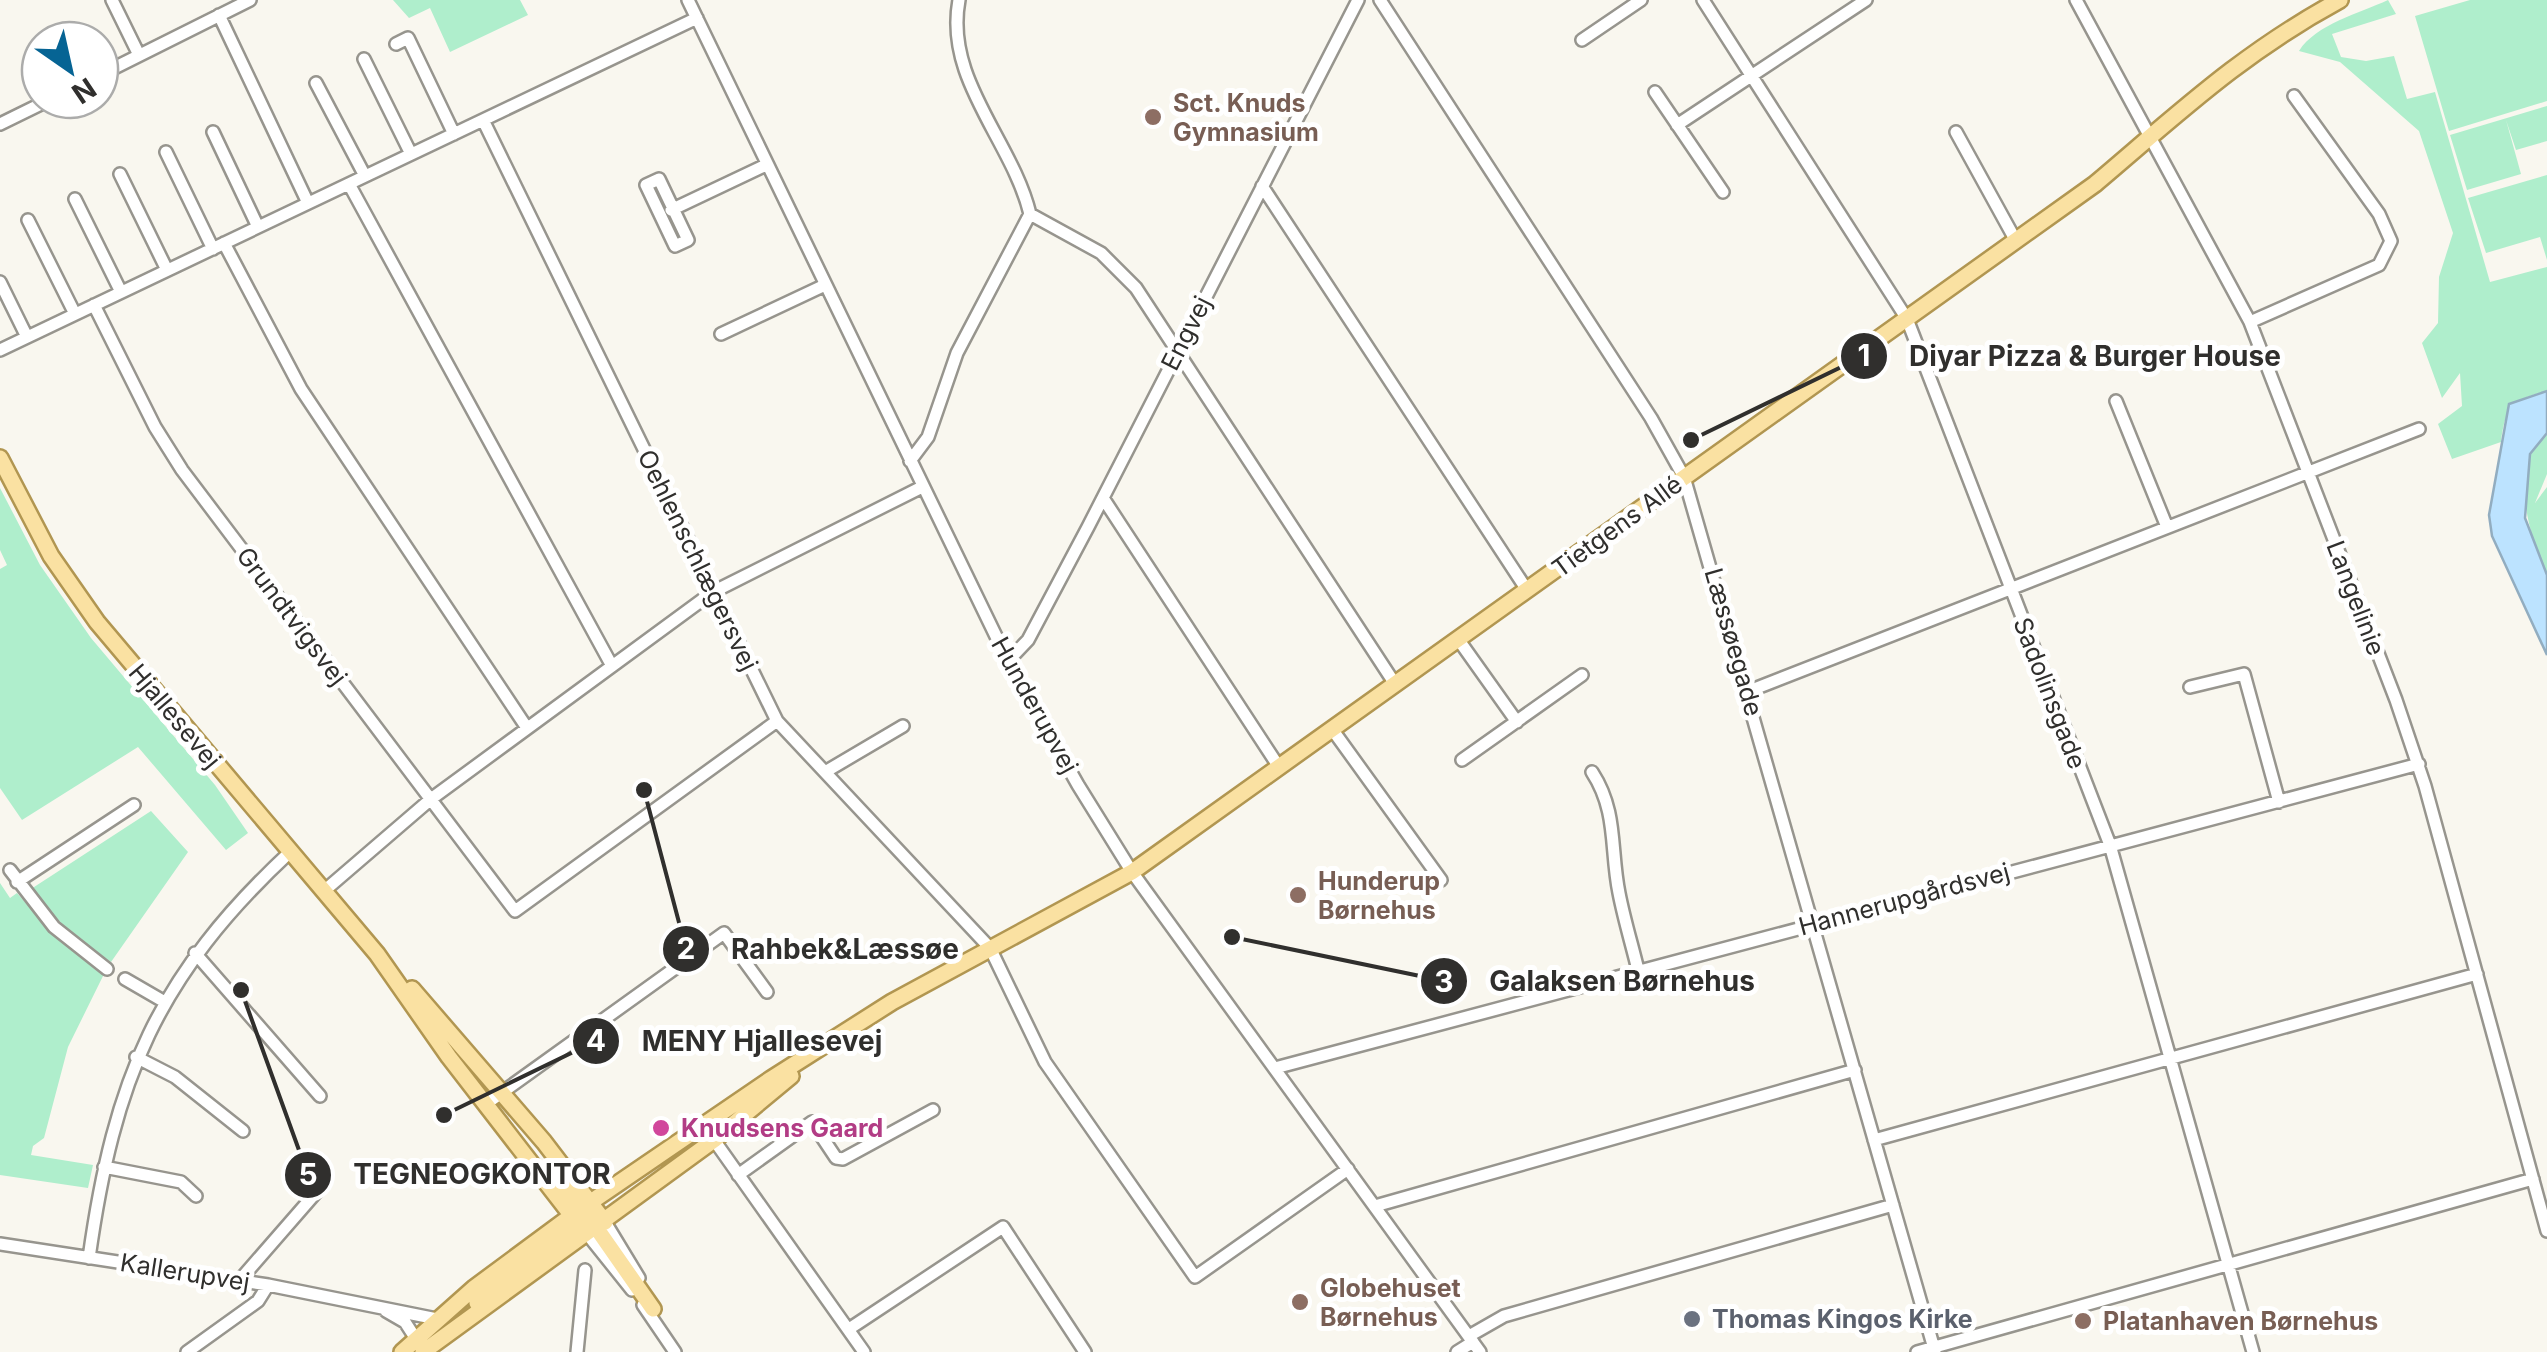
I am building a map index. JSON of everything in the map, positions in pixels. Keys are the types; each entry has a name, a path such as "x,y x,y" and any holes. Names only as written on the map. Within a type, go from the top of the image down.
{"main road":[{"name":"Tietgens Allé","path":"825,1048 892,1002 1080,904 1132,872 2016,242 2150,138 2221,74 2279,34 2340,0"},
{"name":"Hjallesevej","path":"0,458 52,556 97,622 377,954 490,1108 589,1218"},
{"name":"Hjallesevej","path":"377,954 430,1006 502,1092 589,1218"},
{"path":"402,1352 452,1332 589,1218 705,1136 712,1119 825,1048"},
{"path":"420,1346 437,1319 714,1140 825,1048"},
{"path":"589,1218 652,1309"}],"street":[{"path":"112,0 139,56"},
{"path":"120,65 250,0"},
{"name":"Hunderupvej","path":"688,0 1008,661 1132,872 1474,1344"},
{"path":"959,0 955,30 962,63 1030,214 1119,268 1395,684"},
{"name":"Engvej","path":"1008,661 1028,640 1104,498 1358,0"},
{"name":"Læssøegade","path":"1380,0 1651,418 1684,478 1815,924 1934,1350"},
{"path":"1582,40 1641,0"},
{"name":"Sadolinsgade","path":"1704,0 1907,318 2110,845 2252,1352"},
{"path":"1678,125 1866,0"},
{"name":"Langelinie","path":"2076,0 2250,322 2308,473 2419,764 2547,1231"},
{"path":"219,16 308,203"},
{"path":"0,350 697,18"},
{"path":"396,44 408,38 454,134"},
{"path":"364,59 411,154"},
{"path":"316,82 365,176"},
{"path":"1655,92 1723,192"},
{"path":"2250,322 2379,265 2388,254 2391,241 2379,214 2294,96"},
{"name":"Oehlenschlægersvej","path":"483,120 777,721 990,948 1045,1062 1195,1276 1348,1169"},
{"path":"212,132 258,227"},
{"path":"1956,132 2016,242"},
{"path":"166,152 301,389 526,728"},
{"path":"660,216 766,165"},
{"path":"120,174 167,270"},
{"path":"659,179 674,209 688,240 675,246 646,186 659,179"},
{"path":"349,184 612,666"},
{"path":"1262,186 1527,590"},
{"path":"74,199 121,292"},
{"path":"910,461 928,438 957,354 1030,214"},
{"path":"28,220 75,314"},
{"path":"0,282 27,337"},
{"path":"721,334 825,285"},
{"name":"Grundtvigsvej","path":"94,305 155,428 182,470 515,912 777,721"},
{"path":"2116,401 2167,528"},
{"path":"1748,691 2419,429"},
{"path":"324,891 431,799 712,592 922,487"},
{"path":"1104,498 1279,767"},
{"path":"1458,638 1517,722"},
{"path":"2190,687 2244,674 2279,802"},
{"path":"1462,760 1582,675"},
{"path":"825,772 903,726"},
{"path":"1332,730 1440,880"},
{"name":"Hannerupgårdsvej","path":"1275,1068 2419,764"},
{"path":"1592,772 1614,818 1618,891 1638,970"},
{"path":"17,882 134,805"},
{"path":"89,1258 104,1166 136,1057 163,1001 195,952 242,898 290,852"},
{"path":"10,870 54,928 107,968"},
{"path":"490,1108 502,1092 724,933 767,992"},
{"path":"195,952 320,1096"},
{"path":"1874,1140 2477,974"},
{"path":"125,979 163,1001"},
{"path":"136,1057 174,1077 244,1131"},
{"path":"1375,1206 1855,1070"},
{"path":"738,1175 812,1122 836,1158 843,1159 933,1110"},
{"path":"714,1140 864,1352"},
{"path":"104,1166 181,1182 196,1196"},
{"path":"1917,1352 2533,1178"},
{"path":"239,1280 320,1188"},
{"path":"1458,1352 1474,1344 1504,1316 1893,1205"},
{"name":"Hjallesevej","path":"589,1218 675,1352"},
{"path":"848,1329 1004,1227 1085,1352"},
{"name":"Kallerupvej","path":"0,1244 369,1302 437,1319"},
{"path":"577,1352 585,1270"},
{"path":"187,1352 258,1301 268,1285"},
{"name":"Kallerupvej","path":"369,1302 401,1318 420,1346"},
{"name":"Hjallesevej","path":"652,1309 664,1333"}],"green space":[{"path":"393,0 520,0 528,15 450,52 430,8 409,18"},
{"path":"2388,0 2396,14 2332,34 2341,57 2366,61 2394,56 2407,99 2435,92 2490,282 2547,267 2547,391 2513,406 2505,420 2501,442 2452,459 2438,424 2462,406 2460,373 2442,398 2422,343 2438,323 2439,277 2453,233 2419,131 2340,62 2299,51 2327,26"},
{"path":"2470,0 2547,0 2547,101 2449,131 2415,16"},
{"path":"2547,106 2547,141 2516,150 2506,120 2521,174 2467,190 2450,135"},
{"path":"2547,175 2547,260 2540,237 2486,253 2468,198"},
{"path":"2547,433 2547,474 2535,503 2547,487 2547,575 2529,521 2525,482 2535,447"},
{"path":"0,488 40,565 91,638 215,785 248,833 226,850 138,747 22,820 0,788 0,569 7,565 0,550"},
{"path":"151,811 188,852 111,962 69,932 31,889"},
{"path":"0,883 10,898 17,893 56,938 104,974 68,1047 44,1138 33,1146 31,1155 93,1165 88,1188 0,1175"}],"water":[{"path":"2547,391 2547,433 2530,454 2525,518 2547,575 2547,655 2492,536 2489,515 2509,404"}],"place":[{"name":"Sct. Knuds Gymnasium","path":"1153,117"},
{"name":"Diyar Pizza & Burger House","path":"1691,440"},
{"name":"Rahbek&Læssøe","path":"644,790"},
{"name":"Hunderup Børnehus","path":"1298,895"},
{"name":"Galaksen Børnehus","path":"1232,937"},
{"name":"TEGNEOGKONTOR","path":"241,990"},
{"name":"MENY Hjallesevej","path":"444,1115"},
{"name":"Knudsens Gaard","path":"661,1128"},
{"name":"Globehuset Børnehus","path":"1300,1302"},
{"name":"Thomas Kingos Kirke","path":"1692,1319"},
{"name":"Platanhaven Børnehus","path":"2083,1321"}]}
